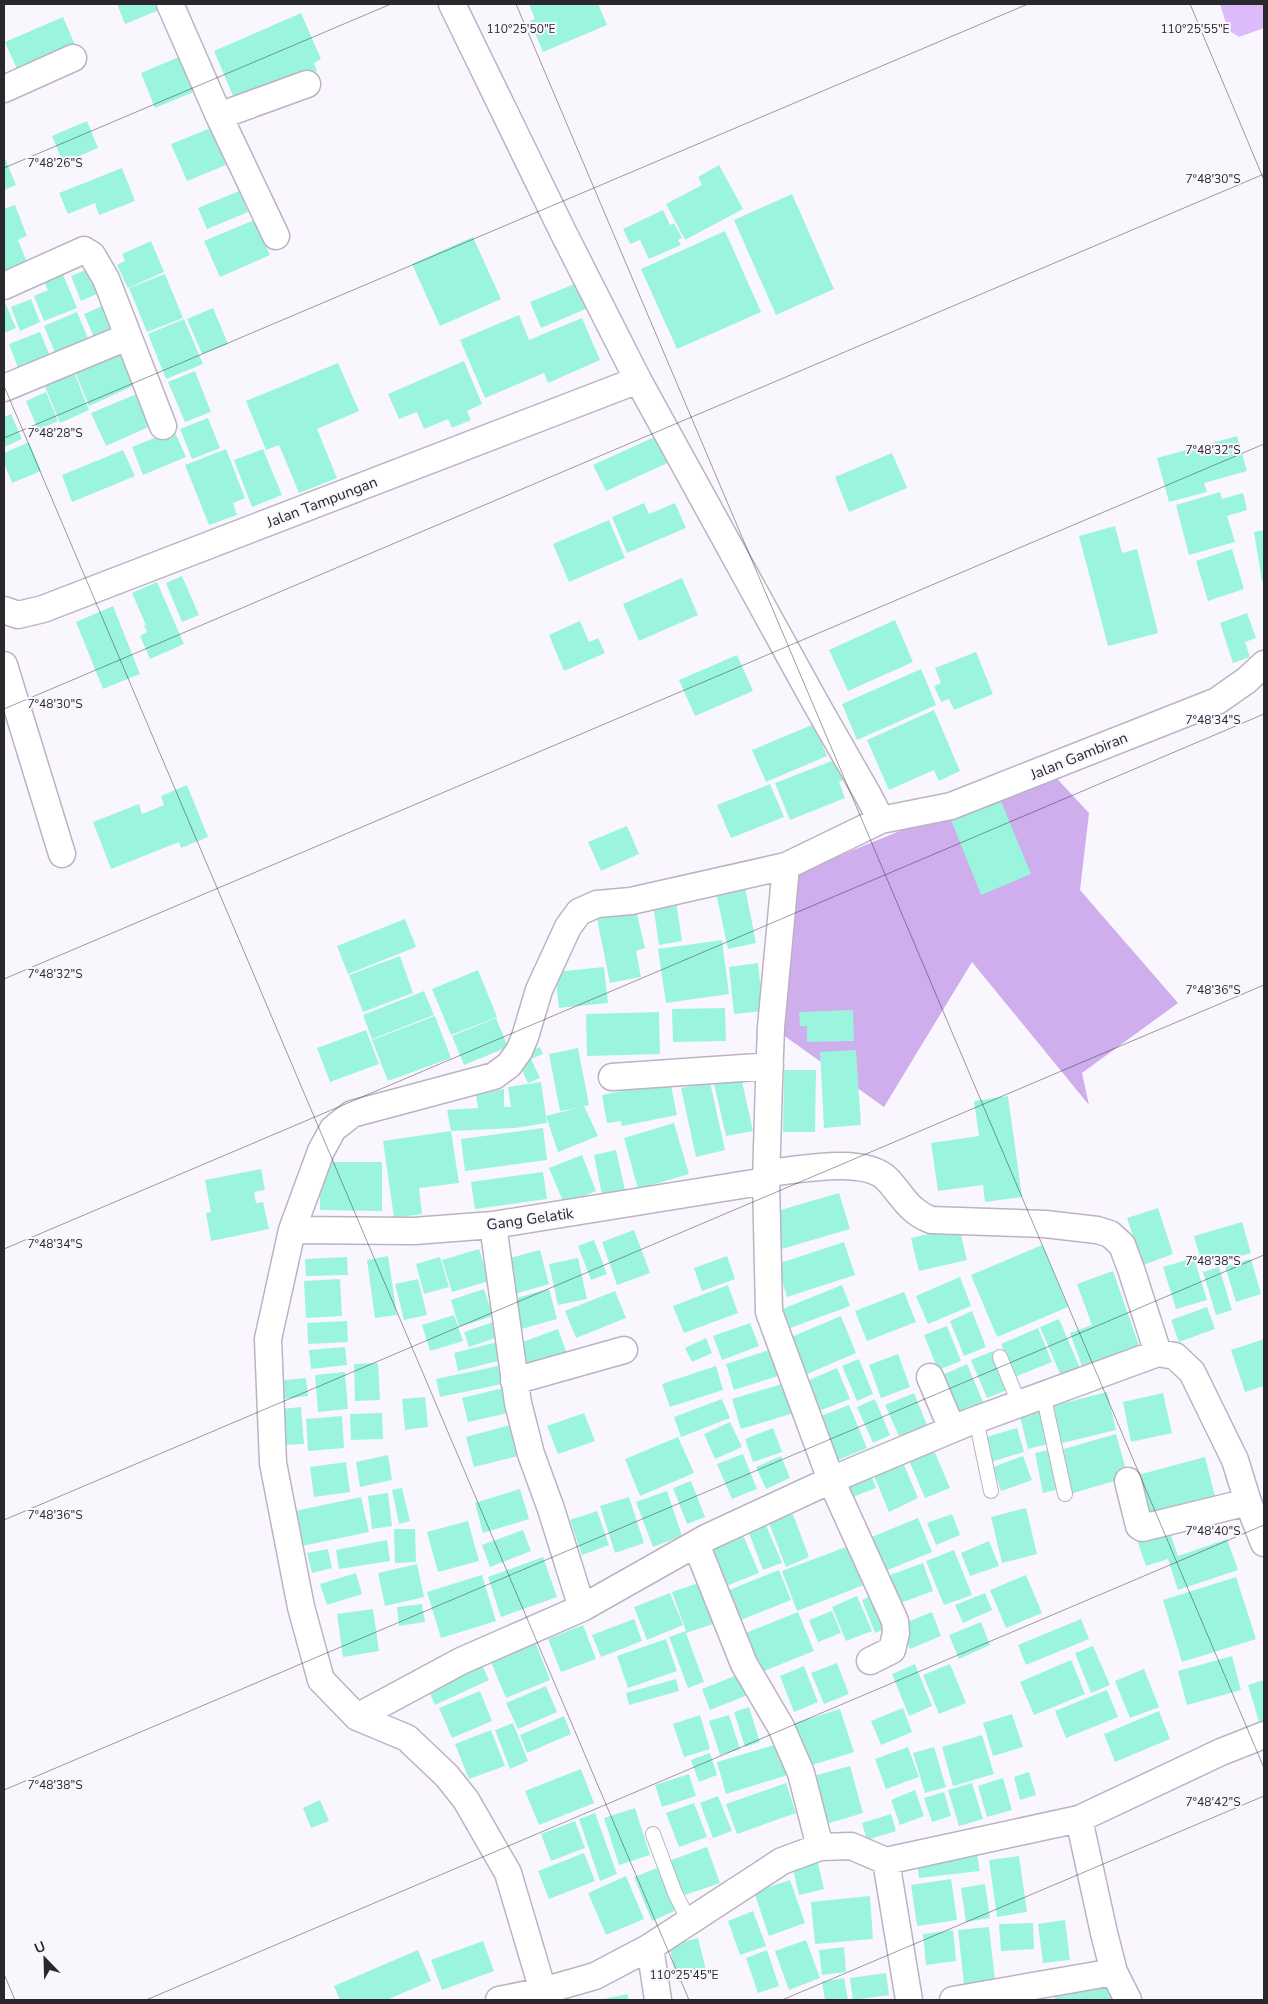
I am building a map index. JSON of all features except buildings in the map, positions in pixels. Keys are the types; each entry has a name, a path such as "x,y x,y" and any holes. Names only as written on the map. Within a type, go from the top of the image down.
{"street":[{"path":"452,4 563,232 638,380 881,820"},
{"path":"175,6 219,116 276,236"},
{"path":"4,89 73,58"},
{"path":"219,116 307,84"},
{"path":"4,286 84,250 92,255 106,279 163,426"},
{"path":"4,388 13,386 127,337"},
{"name":"Jalan Tampungan","path":"4,610 18,615 43,609 638,380"},
{"name":"Jalan Gambiran","path":"357,1717 321,1680 301,1607 273,1463 268,1339 292,1230 321,1152 334,1129 352,1114 494,1076 509,1065 519,1052 525,1037 539,990 568,927 579,912 597,904 631,901 786,866 881,820 951,806 1217,700 1247,680 1264,664"},
{"path":"4,665 62,854"},
{"path":"786,866 770,1066 767,1177 769,1312 831,1480 895,1621 896,1633 892,1650 870,1661"},
{"path":"612,1078 770,1066"},
{"name":"Gang Gelatik","path":"292,1230 414,1231 493,1225 767,1177 850,1165 873,1169 879,1173 909,1207 918,1215 931,1220 1045,1224 1097,1230 1110,1234 1122,1245 1158,1353"},
{"path":"493,1225 518,1403 531,1454 551,1509 582,1608"},
{"path":"514,1381 624,1350"},
{"path":"357,1717 461,1661 582,1608 696,1544 831,1480 976,1419 1158,1353 1174,1356 1192,1372 1235,1460 1264,1544"},
{"path":"930,1377 952,1429"},
{"path":"1128,1481 1142,1528 1248,1502"},
{"path":"696,1544 744,1664 781,1727 801,1772 820,1847"},
{"path":"357,1717 407,1738 448,1776 466,1800 508,1872 544,1996"},
{"path":"499,2000 544,1996 595,1976 650,1946 782,1861 820,1847 851,1846 886,1861 1079,1819 1221,1752 1264,1735"},
{"path":"1079,1819 1114,1972 1128,2000"},
{"path":"886,1861 909,2000"},
{"path":"650,1946 658,2000"},
{"path":"953,2000 1114,1972"}],"lane":[{"path":"1000,1357 1019,1403"},
{"path":"1043,1394 1065,1494"},
{"path":"976,1419 991,1491"},
{"path":"653,1834 675,1893 689,1921"}],"shaded area":[{"path":"1220,4 1264,4 1264,28 1239,37 1228,30"},
{"path":"1049,770 1089,813 1080,890 1178,1003 1082,1073 1089,1105 972,962 884,1107 772,1027 787,877"}]}
